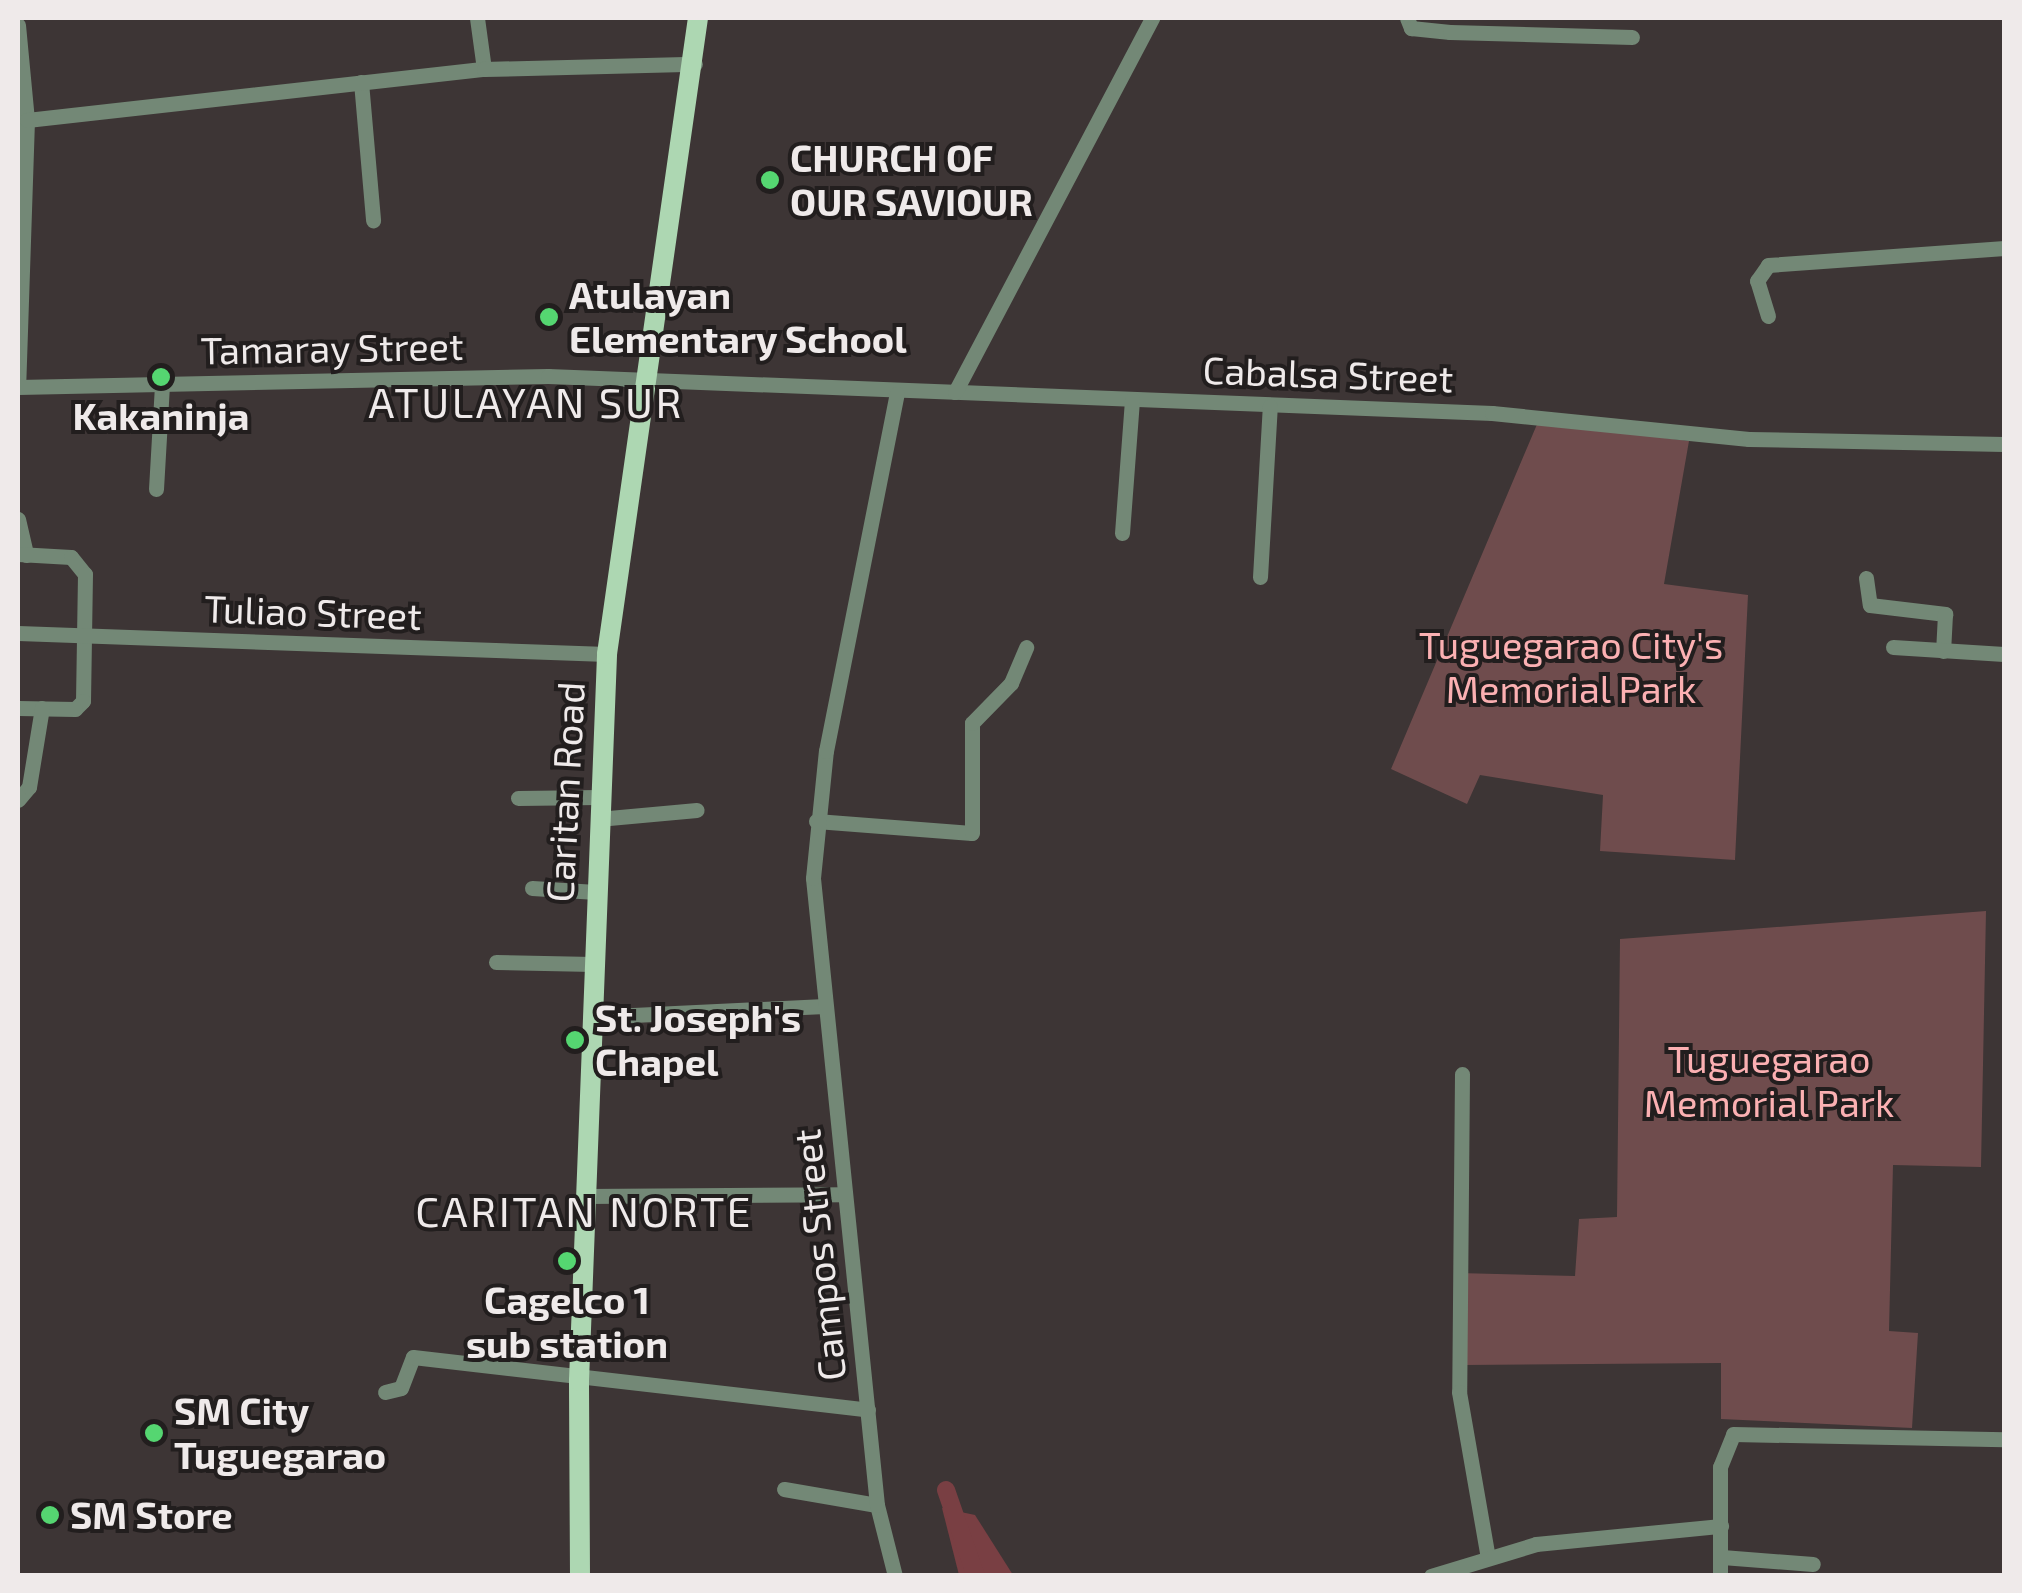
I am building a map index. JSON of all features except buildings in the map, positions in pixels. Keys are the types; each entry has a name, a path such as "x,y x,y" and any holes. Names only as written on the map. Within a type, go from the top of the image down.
{"main road":[{"name":"Caritan Road","path":"580,1576 578,1381 598,797 607,654 695,64 698,18"}],"street":[{"path":"477,18 484,69"},
{"path":"955,392 963,362 1152,18"},
{"path":"1407,18 1413,28 1542,26 1632,37"},
{"path":"18,25 27,120 18,386"},
{"path":"27,120 484,69 695,64"},
{"path":"361,82 373,220"},
{"path":"1768,316 1757,280 1768,265 2004,248"},
{"name":"Tamaray Street","path":"18,386 522,376 648,384"},
{"name":"Cabalsa Street","path":"648,384 1492,413 1749,438 2004,444"},
{"path":"156,489 162,385"},
{"name":"Campos Street","path":"895,1576 877,1505 825,1006 816,821 897,394"},
{"path":"1122,534 1132,399"},
{"path":"1260,578 1270,406"},
{"path":"18,518 22,555 78,560 84,636 83,701 18,708"},
{"path":"1866,578 1870,605 1945,614 1943,650"},
{"name":"Tuliao Street","path":"18,633 607,654"},
{"path":"816,821 972,833 972,723 1011,683 1026,647"},
{"path":"1892,647 2004,654"},
{"path":"18,800 29,787 42,708"},
{"path":"518,798 598,797"},
{"path":"598,819 697,810"},
{"path":"532,888 596,892"},
{"path":"496,962 593,964"},
{"path":"592,1017 825,1006"},
{"path":"1462,1074 1459,1392 1488,1552"},
{"path":"585,1196 845,1194"},
{"path":"385,1392 401,1388 413,1357 578,1381 868,1410"},
{"path":"1720,1576 1720,1467 1733,1434 2004,1439"},
{"path":"784,1489 877,1505"},
{"path":"1431,1576 1488,1552 1720,1526"},
{"path":"1722,1556 1813,1564"}],"green space":[{"name":"Tuguegarao City's Memorial Park","path":"1538,422 1689,441 1664,584 1748,595 1735,860 1600,851 1603,795 1480,775 1467,804 1391,769"},
{"name":"Tuguegarao Memorial Park","path":"1986,911 1981,1167 1893,1165 1889,1331 1918,1333 1912,1428 1721,1419 1721,1363 1464,1365 1458,1273 1575,1276 1579,1219 1617,1217 1620,939"}],"shaded area":[{"path":"942,1508 975,1515 1013,1575 959,1575"}],"waterway":[{"path":"946,1490 976,1576"}],"place":[{"name":"CHURCH OF OUR SAVIOUR","path":"770,180"},
{"name":"Atulayan Elementary School","path":"549,317"},
{"name":"Kakaninja","path":"161,377"},
{"name":"St. Joseph's Chapel","path":"575,1040"},
{"name":"Cagelco 1 sub station","path":"567,1261"},
{"name":"SM City Tuguegarao","path":"154,1433"},
{"name":"SM Store","path":"50,1515"}],"district":[{"name":"ATULAYAN SUR","path":"526,401"},
{"name":"CARITAN NORTE","path":"584,1210"}]}
